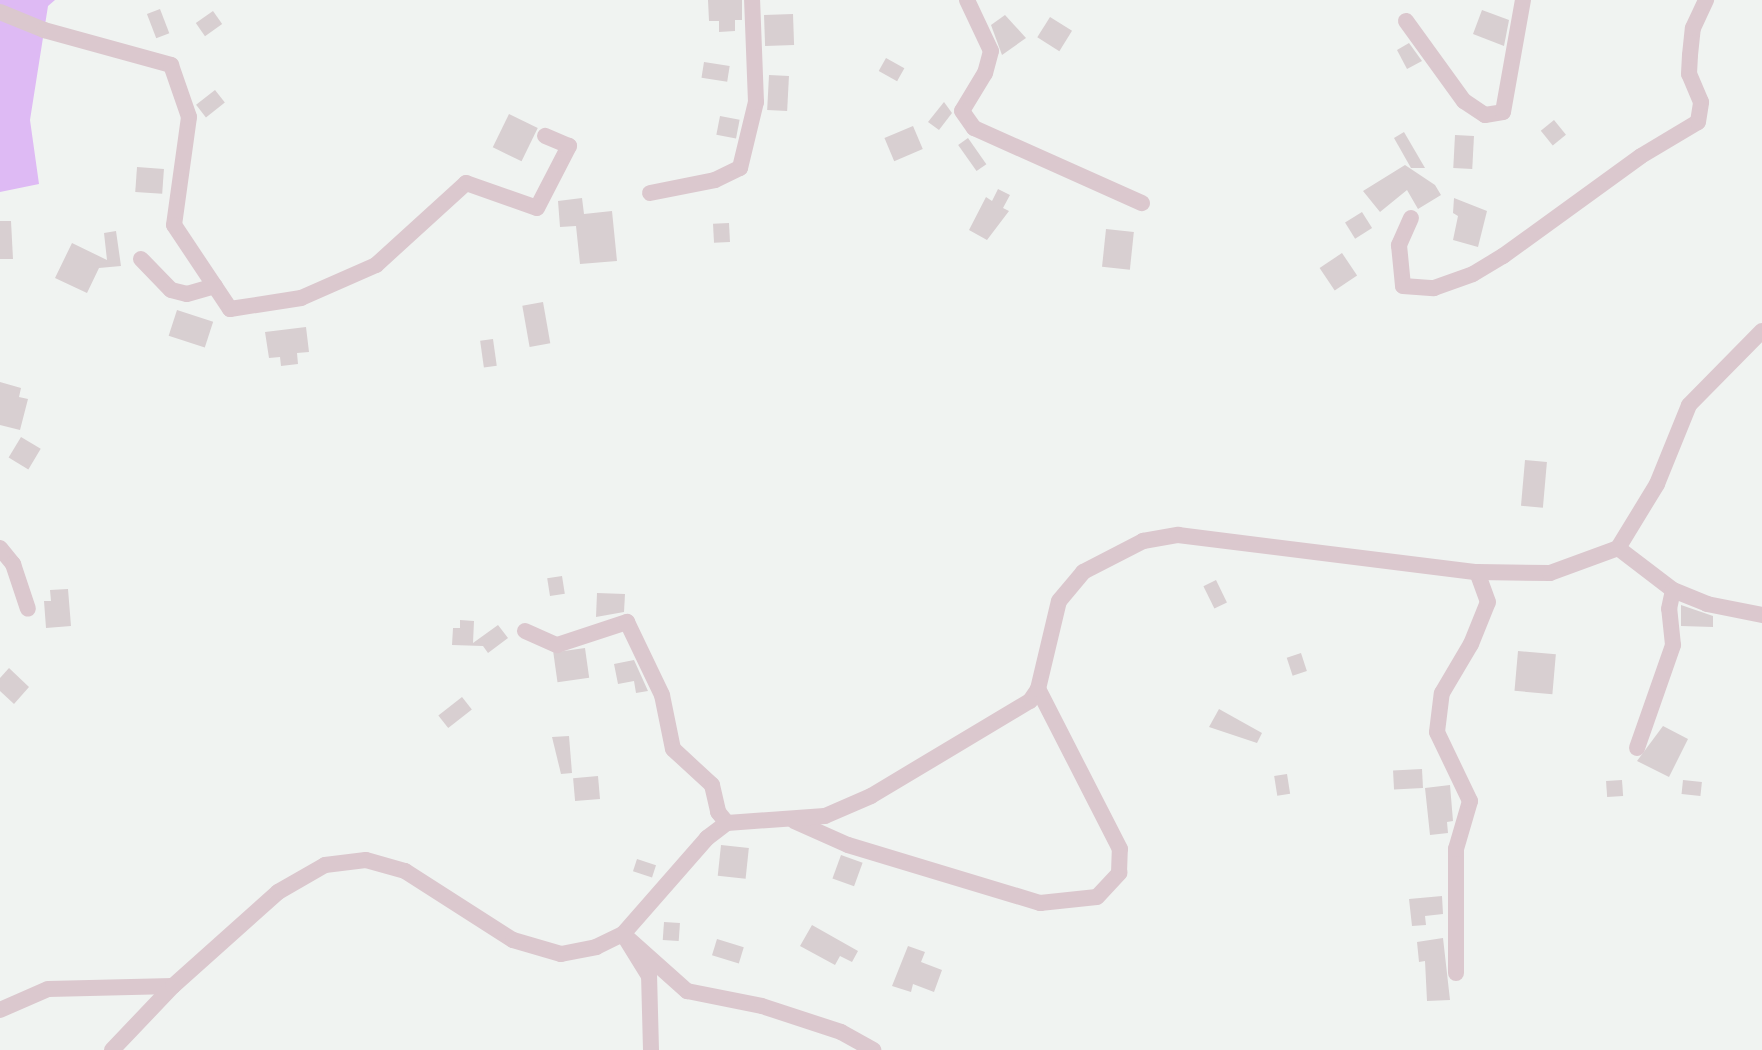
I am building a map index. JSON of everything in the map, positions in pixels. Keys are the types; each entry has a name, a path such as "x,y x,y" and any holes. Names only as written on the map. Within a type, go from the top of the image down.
{"street":[{"path":"650,193 715,180 740,167 756,102 752,0"},
{"path":"967,0 991,51 985,74 962,111 974,128 1142,203"},
{"path":"1406,22 1464,101 1485,115 1503,112 1510,93 1523,0"},
{"path":"1410,218 1399,245 1403,286 1434,288 1474,274 1503,256 1641,156 1698,122 1701,102 1689,74 1690,55 1693,28 1706,0"},
{"path":"0,12 44,30 171,65 189,117 174,225 230,309 301,298 376,265 466,183 537,208 569,146 545,136"},
{"path":"141,259 171,290 187,294 215,286"},
{"path":"112,1050 173,986 278,892 325,865 366,860 405,871 513,940 561,954 596,947 623,934 706,838 727,823 794,821 825,816 871,796 986,730 1030,701 1038,690 1059,601 1083,572 1143,541 1178,535 1477,572 1550,573 1618,548 1657,484 1689,405 1762,331"},
{"path":"0,548 13,565 28,609"},
{"path":"1618,548 1673,590 1707,604 1762,615"},
{"path":"1456,973 1456,849 1471,800 1437,732 1442,693 1471,644 1488,602 1477,572"},
{"path":"1637,748 1673,645 1669,609 1673,590"},
{"path":"525,631 557,645 627,622 662,695 673,749 712,785 718,812 727,823"},
{"path":"794,821 848,845 1040,903 1097,897 1119,873 1120,849 1038,690"},
{"path":"623,934 649,976 651,1050"},
{"path":"623,934 687,991 762,1006 841,1032 873,1050"},
{"path":"0,1010 48,989 173,986"}],"shaded area":[{"path":"0,0 55,0 48,6 30,120 39,184 0,192"}],"building":[{"path":"708,0 742,0 742,20 735,20 735,31 719,32 719,21 709,21"},
{"path":"160,9 169,33 156,38 147,14"},
{"path":"1482,10 1509,20 1504,46 1473,34"},
{"path":"213,11 222,24 205,36 196,23"},
{"path":"793,14 794,45 765,46 764,15"},
{"path":"1005,15 1026,38 1002,55 991,25"},
{"path":"1050,17 1072,31 1059,51 1037,37"},
{"path":"1409,43 1422,61 1407,69 1397,50"},
{"path":"886,58 904,68 897,81 879,71"},
{"path":"704,62 730,66 727,82 701,78"},
{"path":"769,75 789,76 787,111 767,110"},
{"path":"215,90 225,103 206,117 196,105"},
{"path":"944,102 952,113 939,130 928,122"},
{"path":"509,114 538,128 522,161 493,147"},
{"path":"720,116 740,120 736,138 716,135"},
{"path":"1554,120 1566,135 1553,145 1541,131"},
{"path":"913,126 923,149 894,161 884,138"},
{"path":"1404,132 1425,168 1411,168 1394,138"},
{"path":"1455,135 1474,136 1472,169 1453,168"},
{"path":"968,138 986,164 977,171 958,145"},
{"path":"1405,165 1435,185 1441,195 1418,209 1407,190 1380,212 1363,191"},
{"path":"137,167 164,169 162,194 135,192"},
{"path":"998,189 1010,195 1003,208 1009,211 987,240 969,230 986,197 992,201"},
{"path":"582,198 584,214 612,211 617,261 580,264 576,226 560,227 558,201"},
{"path":"1454,198 1487,211 1478,247 1453,240 1458,216 1453,213"},
{"path":"1362,212 1372,228 1355,239 1345,223"},
{"path":"0,221 11,221 13,259 0,259"},
{"path":"729,223 730,242 714,243 713,224"},
{"path":"1106,229 1134,232 1130,270 1102,267"},
{"path":"116,231 121,266 99,268 87,293 55,278 72,243 107,260 104,233"},
{"path":"1342,253 1357,275 1335,290 1320,268"},
{"path":"543,302 550,343 530,347 522,306"},
{"path":"177,310 213,322 205,347 169,336"},
{"path":"306,327 309,352 297,353 298,364 281,366 280,357 269,358 265,332"},
{"path":"493,339 497,366 484,368 480,341"},
{"path":"0,382 21,388 19,397 28,399 20,430 0,425"},
{"path":"21,437 41,449 28,469 9,458"},
{"path":"1525,460 1547,462 1543,508 1521,506"},
{"path":"562,576 565,594 550,596 547,578"},
{"path":"1216,580 1227,602 1214,609 1203,586"},
{"path":"68,589 71,626 46,628 44,601 51,601 50,590"},
{"path":"597,593 625,594 624,612 596,617"},
{"path":"1681,605 1713,616 1713,627 1681,626"},
{"path":"460,620 474,621 473,643 498,625 508,638 488,653 483,646 452,645 453,628 460,628"},
{"path":"585,648 589,678 557,682 553,652"},
{"path":"1518,651 1556,654 1552,694 1515,691"},
{"path":"1301,653 1307,671 1293,676 1287,658"},
{"path":"634,660 648,691 636,693 634,681 618,684 614,664"},
{"path":"9,668 29,687 14,704 0,691 0,678"},
{"path":"462,697 472,710 448,728 438,715"},
{"path":"1219,709 1262,733 1257,743 1209,727"},
{"path":"1663,726 1688,739 1669,777 1637,761"},
{"path":"569,736 572,773 561,774 552,737"},
{"path":"1422,769 1423,788 1394,789 1393,771"},
{"path":"1287,774 1290,794 1277,796 1274,776"},
{"path":"598,776 600,799 575,801 573,778"},
{"path":"1622,780 1623,796 1607,797 1606,781"},
{"path":"1683,780 1702,782 1700,796 1682,794"},
{"path":"1450,785 1453,821 1447,822 1448,833 1430,835 1425,788"},
{"path":"721,845 749,848 746,879 718,876"},
{"path":"841,855 863,863 854,886 832,878"},
{"path":"637,859 656,865 652,878 633,871"},
{"path":"1442,896 1443,914 1425,916 1426,925 1412,926 1409,899"},
{"path":"664,922 680,923 679,941 663,940"},
{"path":"812,925 858,951 852,962 840,956 835,965 800,946"},
{"path":"1443,938 1450,1000 1427,1001 1425,961 1419,962 1417,942"},
{"path":"717,939 744,947 739,963 712,955"},
{"path":"908,946 925,952 921,962 942,970 934,992 913,984 911,992 892,986"}]}
